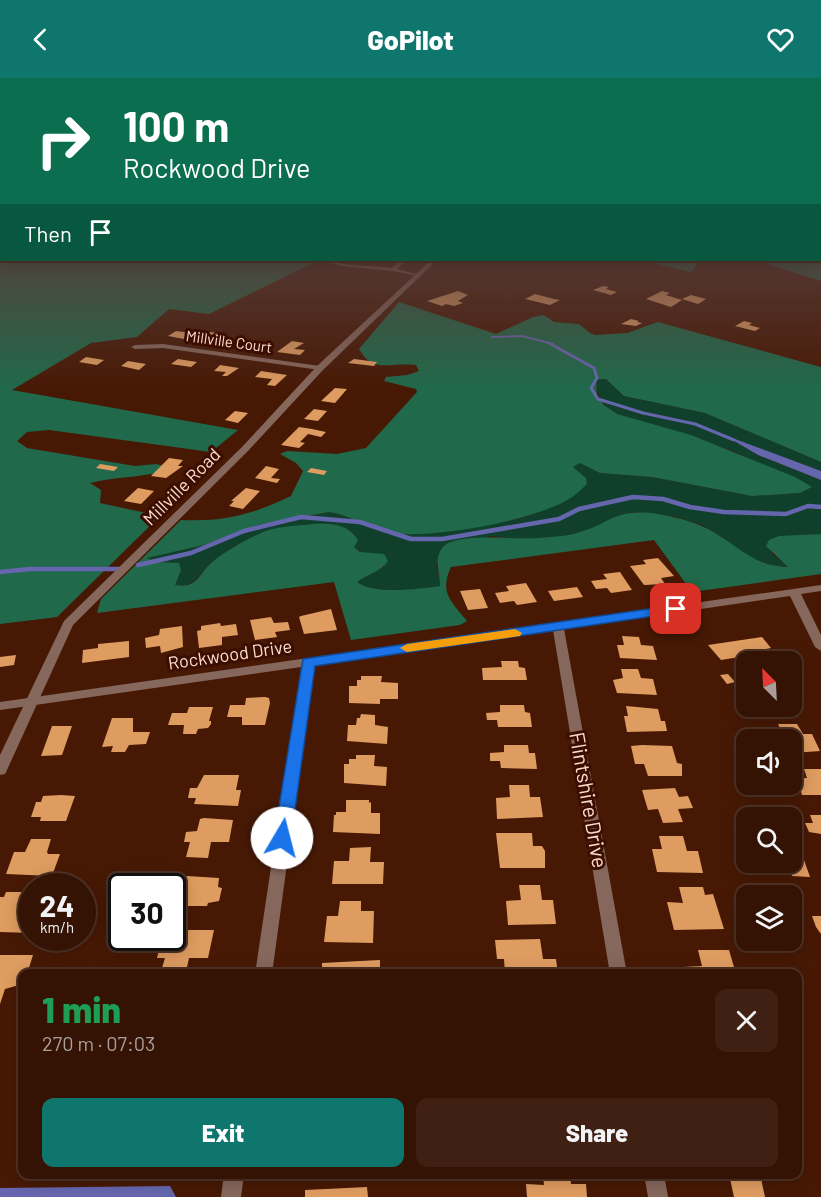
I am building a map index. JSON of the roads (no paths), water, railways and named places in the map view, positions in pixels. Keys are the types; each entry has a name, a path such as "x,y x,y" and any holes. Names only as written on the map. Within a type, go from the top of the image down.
{"street":[{"name":"Millville Road","path":"0,770 62,633 77,613 244,449 320,368 408,284"},
{"name":"Millville Court","path":"135,347 163,346 320,368"},
{"name":"Rockwood Drive","path":"0,706 821,588"},
{"path":"794,592 821,647"},
{"name":"Flintshire Drive","path":"558,627 618,969"},
{"path":"264,969 308,662"},
{"path":"231,1197 233,1179"},
{"path":"655,1179 658,1197"}],"waterway":[{"path":"492,337 522,336 553,344"},
{"path":"549,343 594,368 597,378 591,388 598,399 643,413 695,424 734,440"},
{"path":"138,565 191,553 244,531 301,517 360,522 411,539 442,539 559,519 579,509 633,497 663,499 690,507 724,512 786,514 808,506 821,507"},
{"path":"0,572 30,569 122,569"}]}
